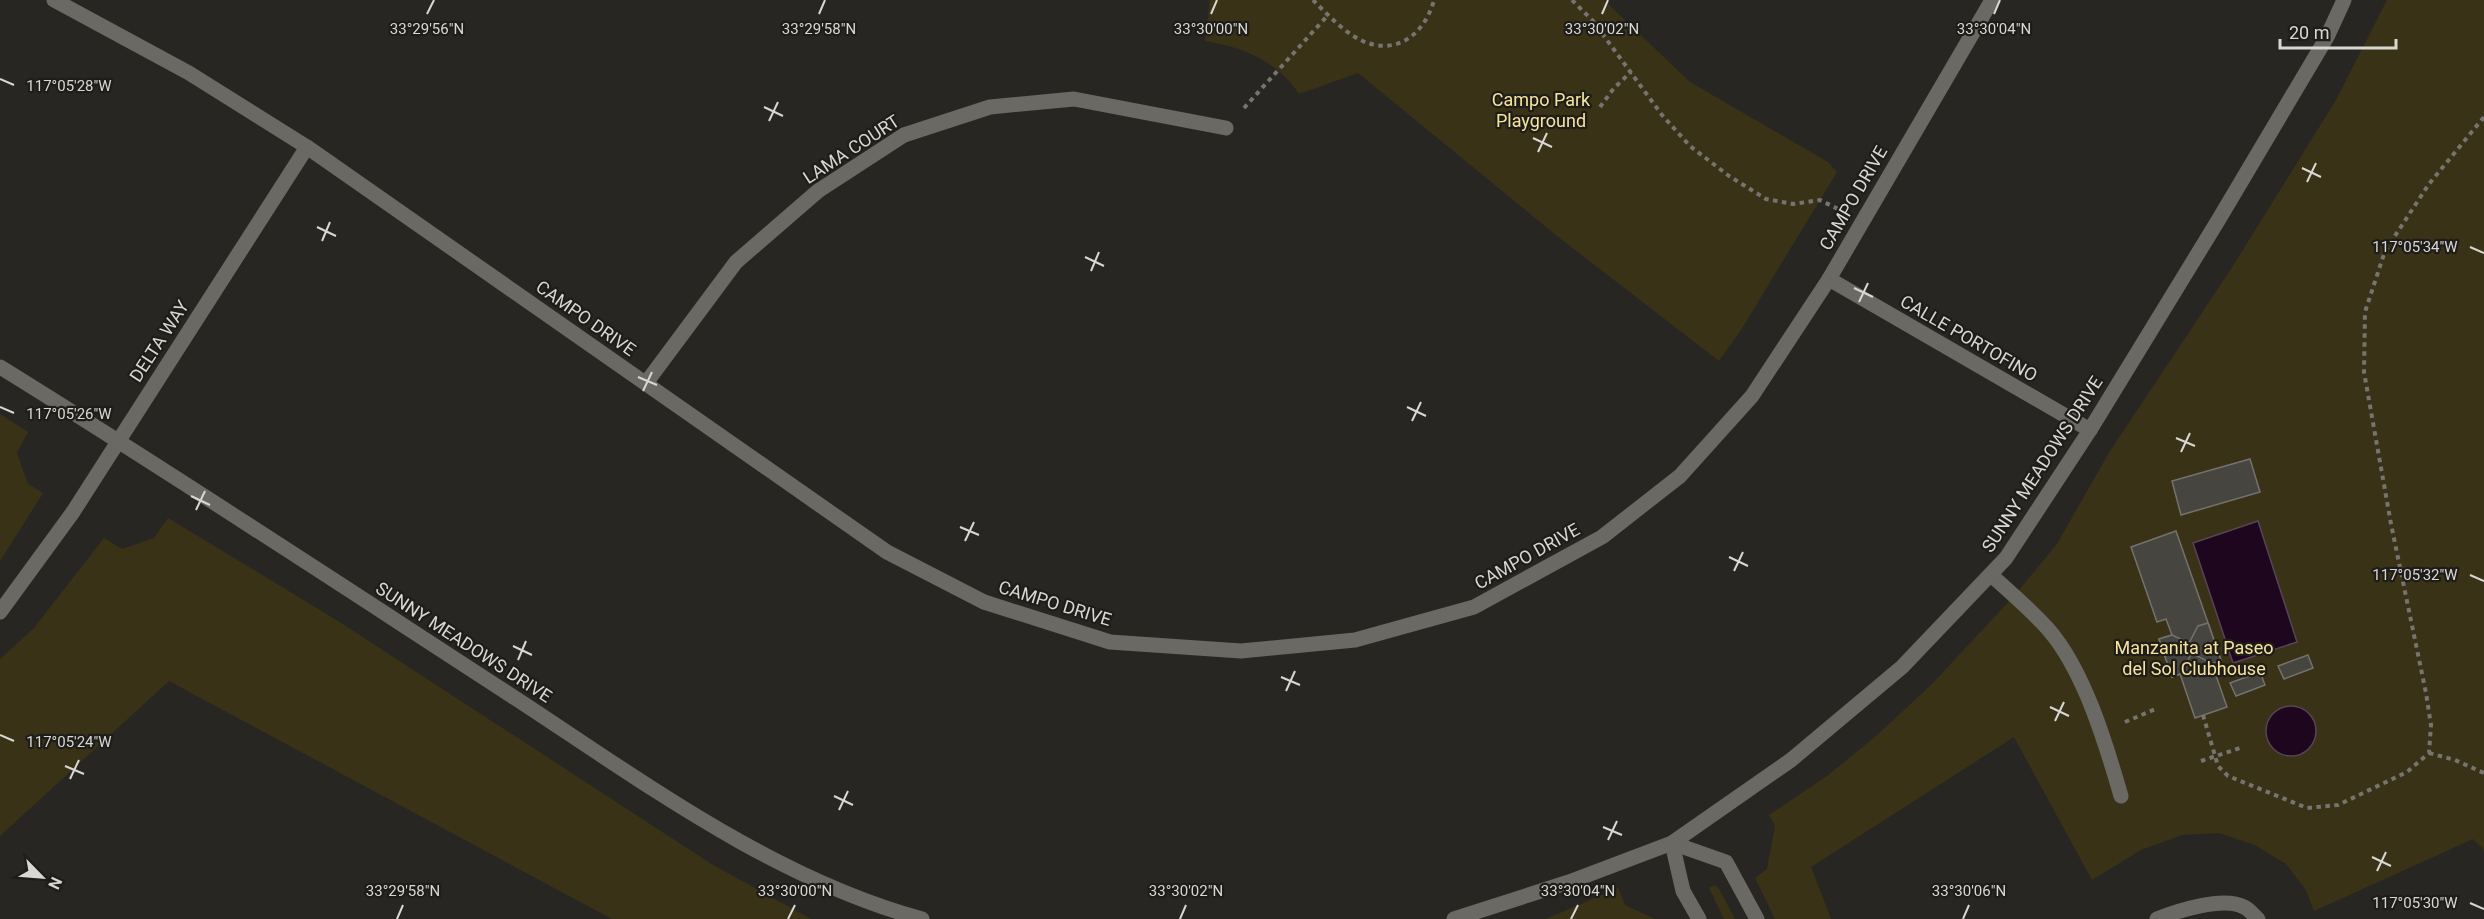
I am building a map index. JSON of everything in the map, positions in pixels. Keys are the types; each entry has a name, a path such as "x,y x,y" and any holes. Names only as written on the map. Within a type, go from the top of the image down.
{"street":[{"name":"CAMPO DRIVE","path":"54,0 189,73 307,147 887,552 984,602 1110,642 1241,651 1355,640 1474,607 1602,537 1680,476 1752,396 1829,279 1992,0"},
{"name":"SUNNY MEADOWS DRIVE","path":"1454,919 1569,882 1672,843 1791,760 1894,675 1991,575 2006,558 2090,430 2327,37 2344,0"},
{"name":"LAMA COURT","path":"646,383 736,262 818,191 904,135 990,106 1074,99 1226,128"},
{"name":"DELTA WAY","path":"0,612 73,512 307,147"},
{"name":"CALLE PORTOFINO","path":"1829,279 2090,430"},
{"name":"SUNNY MEADOWS DRIVE","path":"0,367 118,440 676,802 784,866 881,908 922,919"},
{"path":"1991,575 2049,630 2071,664 2103,732 2121,796"},
{"path":"1672,843 1683,891 1699,919"},
{"path":"1672,843 1726,862 1757,919"},
{"path":"2157,919 2183,908 2219,903 2243,906 2258,919"}],"path":[{"path":"1313,0 1356,38 1384,46 1404,43 1421,30 1430,14 1434,0"},
{"path":"1572,0 1593,21 1662,116 1690,146 1766,199 1793,204 1820,200 1862,222"},
{"path":"1226,128 1328,15"},
{"path":"1600,107 1631,72"},
{"path":"2203,715 2218,766 2228,776 2307,808 2338,805 2407,772 2429,753 2431,725 2426,693 2391,524 2364,372 2365,312 2385,251 2429,184 2484,117"},
{"path":"2103,732 2158,708"},
{"path":"2201,761 2243,747"},
{"path":"2429,753 2455,760 2484,773"}],"green space":[{"name":"Campo Park Playground","path":"1210,0 1604,0 1690,82 1828,162 1837,172 1741,330 1719,361 1557,236 1358,73 1299,94 1290,82 1270,64 1258,57 1233,47 1205,41"},
{"name":"Manzanita at Paseo del Sol Clubhouse","path":"2387,0 2484,0 2484,850 2473,839 2314,911 2306,890 2286,864 2255,845 2219,833 2182,835 2141,850 2092,880 2014,737 1811,867 1831,919 1775,919 1755,878 1767,869 1775,826 1769,815 1827,776 1876,736 1930,686 2014,596 2057,544 2110,451 2231,269 2336,100"},
{"path":"0,414 28,432 17,453 28,484 43,493 0,561"},
{"path":"168,518 338,621 713,865 811,919 612,919 169,681 0,836 0,659 34,628 104,538 122,549 154,538"},
{"path":"1715,885 1735,919 1724,919 1709,888"},
{"path":"1618,888 1625,905 1655,919 1546,919"}],"shaded area":[{"path":"2258,521 2297,642 2233,663 2193,543"},
{"path":"2291,706 2300,708 2311,717 2316,731 2314,740 2305,751 2291,756 2282,754 2271,745 2266,731 2268,722 2277,711"}],"building":[{"path":"2250,459 2260,492 2181,515 2172,481"},
{"path":"2176,531 2221,660 2212,664 2227,707 2195,718 2180,674 2172,677 2159,639 2172,635 2166,619 2157,622 2131,547"},
{"path":"2208,623 2221,660 2212,664 2192,653 2180,674 2172,677 2159,639 2172,635 2189,643 2198,626"},
{"path":"2308,655 2313,668 2284,679 2278,666"},
{"path":"2260,672 2265,685 2236,696 2230,683"}]}
